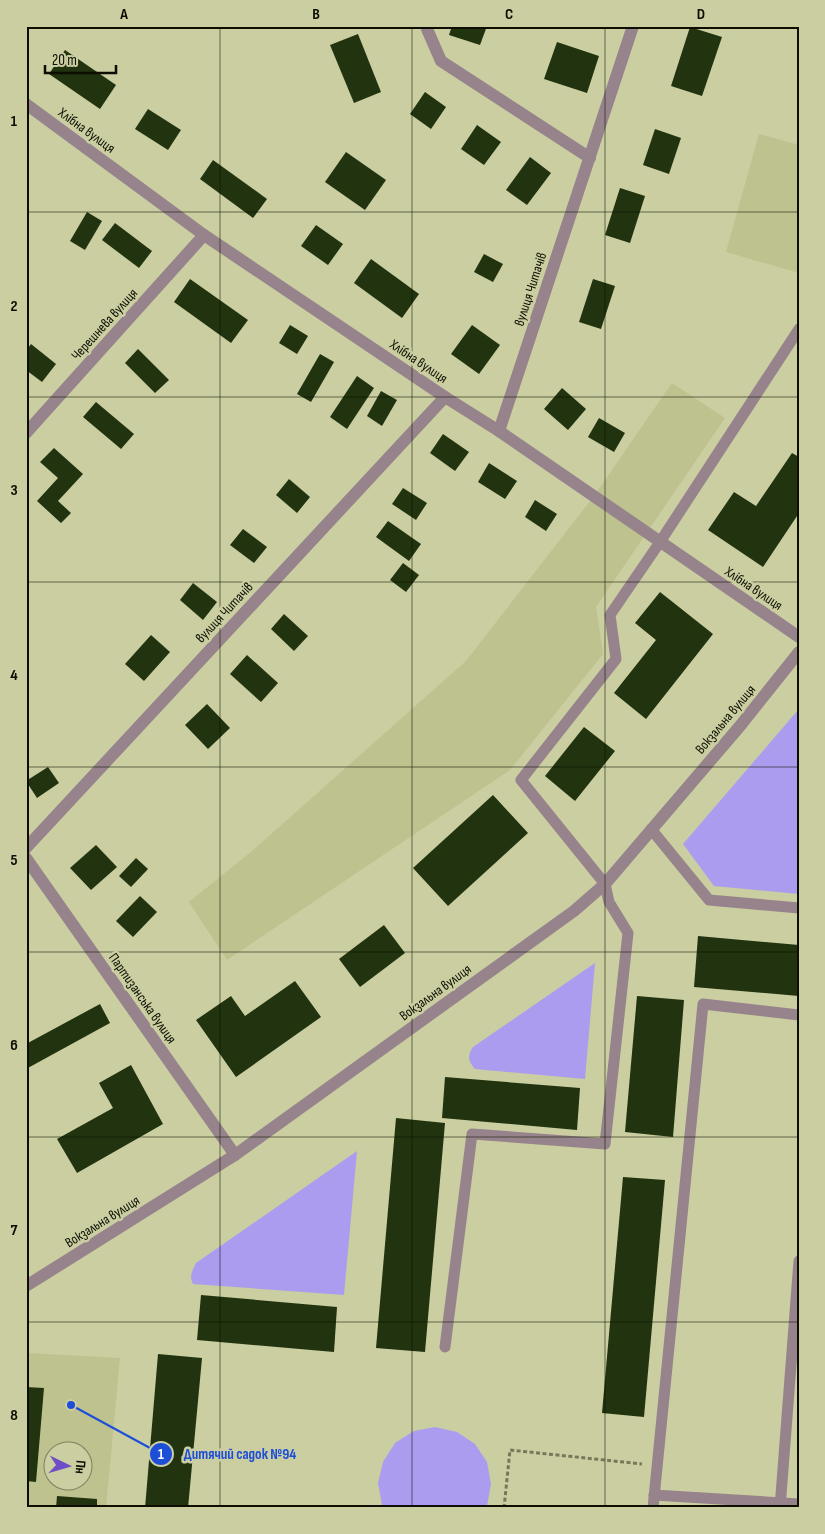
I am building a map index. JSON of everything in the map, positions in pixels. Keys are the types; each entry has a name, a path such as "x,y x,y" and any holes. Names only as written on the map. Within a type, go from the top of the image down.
{"street":[{"path":"427,26 441,61 590,158"},
{"name":"вулиця Читачів","path":"499,431 633,26"},
{"name":"Хлібна вулиця","path":"26,104 204,235 444,397 499,431 799,637"},
{"name":"Черешнева вулиця","path":"26,433 204,235"},
{"name":"вулиця Читачів","path":"26,848 444,397"},
{"name":"Вокзальна вулиця","path":"26,1286 235,1155 574,911 605,884 740,726 799,652"},
{"name":"Партизанська вулиця","path":"26,858 235,1155"}],"lane":[{"path":"445,1347 472,1134 605,1144 628,933 609,902 605,884 521,780 616,659 610,616 799,329"},
{"path":"652,829 709,900 799,908"},
{"path":"653,1508 703,1004 799,1015"},
{"path":"780,1505 799,1261"},
{"path":"654,1495 780,1505 799,1504"}],"path":[{"path":"504,1508 510,1450 657,1466"}],"shaded area":[{"path":"759,134 799,145 799,273 726,252"},
{"path":"672,383 725,418 596,607 603,654 510,770 227,960 189,902 252,851 466,661 594,496"},
{"path":"799,709 799,894 714,886 683,844"},
{"path":"595,963 585,1079 475,1069 469,1058 473,1047"},
{"path":"357,1151 344,1295 193,1284 191,1276 196,1263"},
{"path":"26,1353 120,1358 106,1508 26,1508"},
{"path":"435,1427 457,1432 475,1444 487,1462 491,1484 487,1506 485,1508 384,1508 378,1483 383,1462 395,1443 414,1431"}],"building":[{"path":"452,26 487,26 480,45 449,35"},
{"path":"690,27 722,37 702,96 671,86"},
{"path":"358,34 381,92 354,103 330,45"},
{"path":"557,42 599,56 587,93 544,79"},
{"path":"65,50 116,85 100,109 49,74"},
{"path":"425,92 446,107 431,129 410,114"},
{"path":"148,109 181,130 168,150 135,129"},
{"path":"477,125 501,142 484,165 461,149"},
{"path":"655,129 681,138 669,174 643,165"},
{"path":"346,152 386,180 365,210 325,182"},
{"path":"530,157 551,173 527,205 506,190"},
{"path":"213,160 267,199 253,218 200,179"},
{"path":"620,188 645,196 630,243 605,235"},
{"path":"87,212 102,221 85,250 70,241"},
{"path":"115,223 152,251 139,268 102,240"},
{"path":"316,225 343,244 328,265 301,246"},
{"path":"484,254 503,264 493,282 474,272"},
{"path":"371,259 419,294 402,318 354,283"},
{"path":"190,279 248,320 231,343 174,302"},
{"path":"593,279 615,286 601,329 579,322"},
{"path":"290,325 308,336 297,354 279,343"},
{"path":"472,325 500,345 479,374 451,354"},
{"path":"31,344 56,364 42,382 26,370 26,351"},
{"path":"138,349 169,380 155,393 125,363"},
{"path":"320,354 334,362 311,402 297,394"},
{"path":"357,376 374,388 347,429 330,417"},
{"path":"562,388 586,409 568,430 544,409"},
{"path":"381,391 397,400 382,426 367,416"},
{"path":"96,402 134,434 121,449 83,417"},
{"path":"599,418 625,433 614,452 588,437"},
{"path":"443,434 469,452 455,471 430,453"},
{"path":"54,448 83,474 58,501 71,513 61,523 37,501 58,478 40,462"},
{"path":"792,453 799,457 799,513 763,567 708,530 734,492 756,506"},
{"path":"489,463 517,481 505,499 478,482"},
{"path":"289,479 310,497 297,513 276,495"},
{"path":"403,488 427,503 416,520 392,504"},
{"path":"535,500 557,514 546,531 525,517"},
{"path":"388,521 421,544 409,561 376,537"},
{"path":"243,529 267,547 254,563 230,545"},
{"path":"403,563 419,575 406,592 390,580"},
{"path":"193,583 217,602 203,620 180,600"},
{"path":"660,592 713,634 646,719 614,693 656,640 635,623"},
{"path":"284,614 308,636 294,651 271,629"},
{"path":"151,635 170,652 144,681 125,664"},
{"path":"247,655 278,683 261,702 230,674"},
{"path":"207,704 230,728 208,749 185,725"},
{"path":"584,727 615,751 575,801 545,776"},
{"path":"48,767 59,783 37,798 26,781"},
{"path":"493,795 528,833 448,906 413,868"},
{"path":"96,845 117,867 91,890 70,868"},
{"path":"136,858 148,869 131,887 119,876"},
{"path":"140,896 157,912 133,937 116,921"},
{"path":"384,925 405,953 360,987 339,959"},
{"path":"698,936 799,945 799,996 694,987"},
{"path":"295,981 321,1017 236,1077 196,1020 231,996 245,1016"},
{"path":"637,996 684,1000 673,1137 625,1132"},
{"path":"100,1004 110,1023 26,1069 26,1044"},
{"path":"131,1065 163,1124 77,1173 57,1139 113,1108 99,1083"},
{"path":"445,1077 580,1088 577,1130 442,1118"},
{"path":"396,1118 445,1123 425,1352 376,1348"},
{"path":"623,1177 665,1180 644,1417 602,1413"},
{"path":"201,1295 337,1307 334,1352 197,1340"},
{"path":"158,1354 202,1358 188,1508 145,1508"},
{"path":"26,1387 44,1388 36,1482 26,1481"},
{"path":"57,1496 97,1499 97,1508 56,1508"}],"place":[{"name":"Дитячий садок №94","path":"71,1405"}]}
